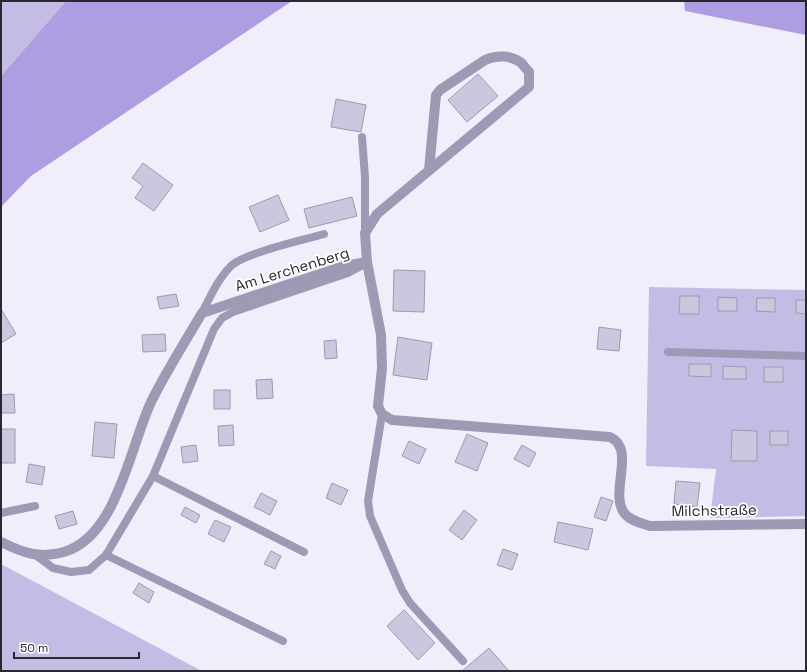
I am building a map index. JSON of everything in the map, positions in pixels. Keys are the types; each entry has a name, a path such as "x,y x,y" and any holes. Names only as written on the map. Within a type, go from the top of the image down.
{"street":[{"path":"367,262 365,233 377,214 529,87 528,72 520,62 505,57 493,56 440,90 436,95 429,170"},
{"name":"Am Lerchenberg","path":"202,313 344,266 367,262 381,335 382,368 378,406 382,414"},
{"path":"1,542 18,551 37,556 57,554 74,549 87,540 98,529 108,513 118,491 141,426 152,400 202,313"},
{"name":"Milchstraße","path":"382,414 392,420 610,437 617,440 621,448 620,507 625,515 634,521 650,526 806,524"}],"lane":[{"path":"362,137 365,177 365,233"},
{"path":"202,313 223,275 232,264 274,248 324,234"},
{"path":"37,556 53,568 71,572 89,570 106,555 153,476 214,329 222,318 233,312 348,273 367,262"},
{"path":"668,352 806,356"},
{"path":"382,414 368,501 370,516 402,590 410,603 463,661"},
{"path":"153,476 304,552"},
{"path":"1,513 35,506"},
{"path":"106,555 283,641"}],"shaded area":[{"path":"1,1 66,1 1,76"},
{"path":"66,1 292,1 31,176 1,207 1,76"},
{"path":"684,1 806,1 806,35 685,11"},
{"path":"649,287 806,290 806,516 710,518 716,469 646,466"},
{"path":"1,564 202,671 1,671"}],"building":[{"path":"478,74 498,96 467,122 448,100"},
{"path":"336,99 366,105 361,132 331,127"},
{"path":"143,163 173,185 154,211 135,198 143,186 132,178"},
{"path":"278,195 289,220 260,232 249,207"},
{"path":"352,197 357,216 309,228 304,209"},
{"path":"394,270 425,271 424,312 393,311"},
{"path":"176,294 179,306 160,309 157,297"},
{"path":"680,296 699,296 699,314 679,314"},
{"path":"718,297 737,298 737,311 718,311"},
{"path":"757,298 775,298 775,312 756,311"},
{"path":"796,300 806,300 806,314 796,313"},
{"path":"1,309 16,334 1,343"},
{"path":"599,327 621,330 619,351 597,349"},
{"path":"165,334 166,351 143,352 142,335"},
{"path":"398,337 432,343 427,380 393,375"},
{"path":"336,340 337,358 325,359 324,341"},
{"path":"689,364 711,364 711,377 689,376"},
{"path":"723,366 746,367 746,379 723,379"},
{"path":"764,367 783,367 783,382 764,382"},
{"path":"272,379 273,398 257,399 256,380"},
{"path":"214,390 230,390 230,409 214,409"},
{"path":"14,394 15,413 1,413 1,395"},
{"path":"95,422 117,424 114,458 92,456"},
{"path":"233,425 234,445 219,446 218,426"},
{"path":"1,429 15,429 15,463 1,463"},
{"path":"732,430 757,431 757,461 731,461"},
{"path":"770,431 788,431 788,445 770,445"},
{"path":"467,434 488,443 477,471 455,462"},
{"path":"409,441 426,449 419,464 402,456"},
{"path":"196,445 198,461 183,463 181,447"},
{"path":"522,445 536,453 529,467 514,459"},
{"path":"29,464 45,467 42,485 26,482"},
{"path":"676,481 700,483 697,507 674,504"},
{"path":"332,483 348,490 341,505 326,498"},
{"path":"261,493 277,501 270,515 254,507"},
{"path":"601,497 613,501 606,521 594,517"},
{"path":"185,507 200,515 196,523 181,515"},
{"path":"464,510 477,520 462,540 449,530"},
{"path":"73,511 77,524 59,529 55,516"},
{"path":"215,520 231,527 224,542 208,534"},
{"path":"558,522 593,529 588,550 554,542"},
{"path":"503,549 518,554 512,570 497,565"},
{"path":"271,551 281,556 275,569 264,564"},
{"path":"139,583 154,592 149,603 133,593"},
{"path":"404,610 435,643 418,660 387,626"},
{"path":"489,648 509,671 462,671"}]}
